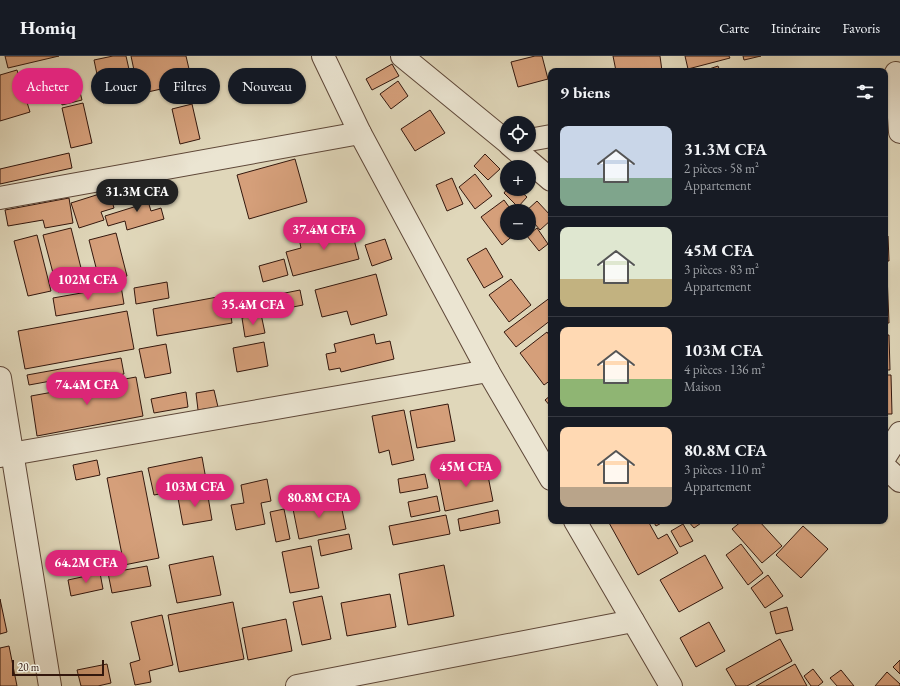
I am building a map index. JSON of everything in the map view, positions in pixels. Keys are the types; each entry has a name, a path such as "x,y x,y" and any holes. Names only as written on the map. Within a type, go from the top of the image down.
{"street":[{"path":"323,56 360,133 488,371 548,474"},
{"path":"402,56 500,136"},
{"path":"894,74 900,132"},
{"path":"0,198 360,133"},
{"path":"536,139 548,137"},
{"path":"518,152 548,177"},
{"path":"6,455 488,371"},
{"path":"0,378 6,455 50,686"},
{"path":"888,452 900,433"},
{"path":"888,470 900,481"},
{"path":"577,524 671,686"},
{"path":"311,685 633,621"}],"building":[{"path":"5,56 59,56 8,68"},
{"path":"113,56 126,56 129,68 96,68 94,60"},
{"path":"131,56 186,56 189,68 159,68 159,89 151,91 151,68 134,68"},
{"path":"535,56 542,56 548,79 518,87 511,62"},
{"path":"613,56 660,56 662,68 615,68"},
{"path":"685,56 729,56 730,58 692,68 688,68"},
{"path":"743,56 761,56 744,60"},
{"path":"392,64 399,76 372,90 366,79"},
{"path":"12,71 12,104 28,104 30,112 0,121 0,75"},
{"path":"398,81 408,96 391,109 380,94"},
{"path":"83,103 92,143 71,148 62,108"},
{"path":"192,104 200,139 180,144 172,109"},
{"path":"430,110 445,133 415,151 401,129"},
{"path":"69,153 72,168 0,184 0,169"},
{"path":"485,154 500,169 488,180 474,166"},
{"path":"295,159 307,202 249,219 237,175"},
{"path":"475,174 492,196 475,209 459,187"},
{"path":"452,178 463,204 447,211 436,185"},
{"path":"144,188 151,211 161,208 164,219 127,230 125,221 108,226 105,216 137,206 132,191"},
{"path":"109,191 114,208 101,212 104,220 79,228 71,203"},
{"path":"507,196 527,197 521,204 515,204"},
{"path":"69,198 73,223 45,228 43,220 8,226 5,210"},
{"path":"504,200 507,204 500,204 500,240 508,240 502,245 481,217"},
{"path":"537,201 548,213 548,223 540,230 536,225 536,204 534,204"},
{"path":"350,224 359,259 293,276 286,252 301,248 299,238"},
{"path":"71,228 85,284 58,292 43,235"},
{"path":"537,228 548,244 539,251 530,240 536,240"},
{"path":"116,233 127,276 100,283 89,240"},
{"path":"37,235 51,291 28,296 14,241"},
{"path":"888,236 889,261 888,261"},
{"path":"385,239 392,259 372,266 365,245"},
{"path":"486,248 503,277 484,288 467,259"},
{"path":"284,259 288,275 263,282 259,266"},
{"path":"376,274 387,315 351,325 347,311 322,317 315,290"},
{"path":"511,279 531,305 509,322 489,295"},
{"path":"167,282 169,298 136,304 134,288"},
{"path":"121,286 124,304 56,316 53,298"},
{"path":"300,290 303,305 273,311 270,296"},
{"path":"228,295 232,323 157,336 153,309"},
{"path":"888,298 889,323 888,323"},
{"path":"548,299 548,322 516,347 504,332"},
{"path":"127,311 134,349 25,369 18,331"},
{"path":"261,314 265,333 245,337 242,318"},
{"path":"547,332 548,382 544,385 520,353"},
{"path":"374,334 376,344 390,341 394,359 341,372 340,368 329,370 326,354 336,352 334,344"},
{"path":"888,335 889,335 890,370 888,370"},
{"path":"264,342 268,366 237,372 233,348"},
{"path":"166,344 171,373 145,378 139,349"},
{"path":"121,358 124,374 78,382 78,376 29,385 27,375"},
{"path":"888,375 891,375 892,414 888,414"},
{"path":"136,377 143,416 37,436 31,396"},
{"path":"214,390 218,407 198,410 196,393"},
{"path":"186,392 188,407 154,413 151,399"},
{"path":"448,404 455,441 417,448 410,411"},
{"path":"404,410 414,460 392,465 389,450 379,453 372,416"},
{"path":"202,457 207,485 154,495 148,468"},
{"path":"97,460 100,475 76,480 73,465"},
{"path":"486,466 493,501 445,511 438,476"},
{"path":"142,471 159,558 124,565 107,478"},
{"path":"425,474 428,488 400,493 398,479"},
{"path":"267,479 271,501 261,503 265,524 236,530 231,505 244,503 241,485"},
{"path":"207,491 212,520 183,525 178,498"},
{"path":"437,496 440,511 411,517 408,502"},
{"path":"340,500 346,529 299,539 293,509"},
{"path":"284,509 290,539 276,542 270,512"},
{"path":"498,510 500,523 460,531 458,519"},
{"path":"446,515 450,534 393,545 389,526"},
{"path":"610,524 650,524 658,539 667,534 678,553 638,575"},
{"path":"683,524 693,541 680,547 671,531"},
{"path":"691,524 700,524 694,528"},
{"path":"738,524 762,524 782,546 762,563 732,529"},
{"path":"803,526 828,549 801,578 776,555"},
{"path":"349,534 352,549 321,556 318,540"},
{"path":"741,544 763,573 748,585 726,555"},
{"path":"311,546 319,588 290,593 282,552"},
{"path":"705,555 723,588 679,612 660,580"},
{"path":"213,556 221,595 177,603 169,565"},
{"path":"444,565 454,616 408,625 399,574"},
{"path":"147,566 151,586 112,593 108,573"},
{"path":"100,573 103,589 71,596 68,580"},
{"path":"768,575 783,596 765,608 751,588"},
{"path":"390,594 396,627 347,636 341,603"},
{"path":"322,596 331,639 302,645 293,602"},
{"path":"0,599 7,632 0,634"},
{"path":"233,602 244,659 179,672 168,615"},
{"path":"787,607 793,630 776,634 770,612"},
{"path":"162,615 173,665 149,671 151,682 135,685 130,663 140,660 131,622"},
{"path":"286,619 292,651 248,660 242,628"},
{"path":"709,622 725,651 696,667 680,638"},
{"path":"780,639 792,661 747,686 736,686 726,669"},
{"path":"9,646 17,686 0,686 0,648"},
{"path":"900,660 900,674 893,667"},
{"path":"107,664 111,683 98,686 81,686 77,670"},
{"path":"795,664 807,686 756,686"},
{"path":"813,669 823,682 818,686 811,686 804,676"},
{"path":"841,670 854,686 837,686 830,678"},
{"path":"887,672 900,684 900,686 875,686"}]}
